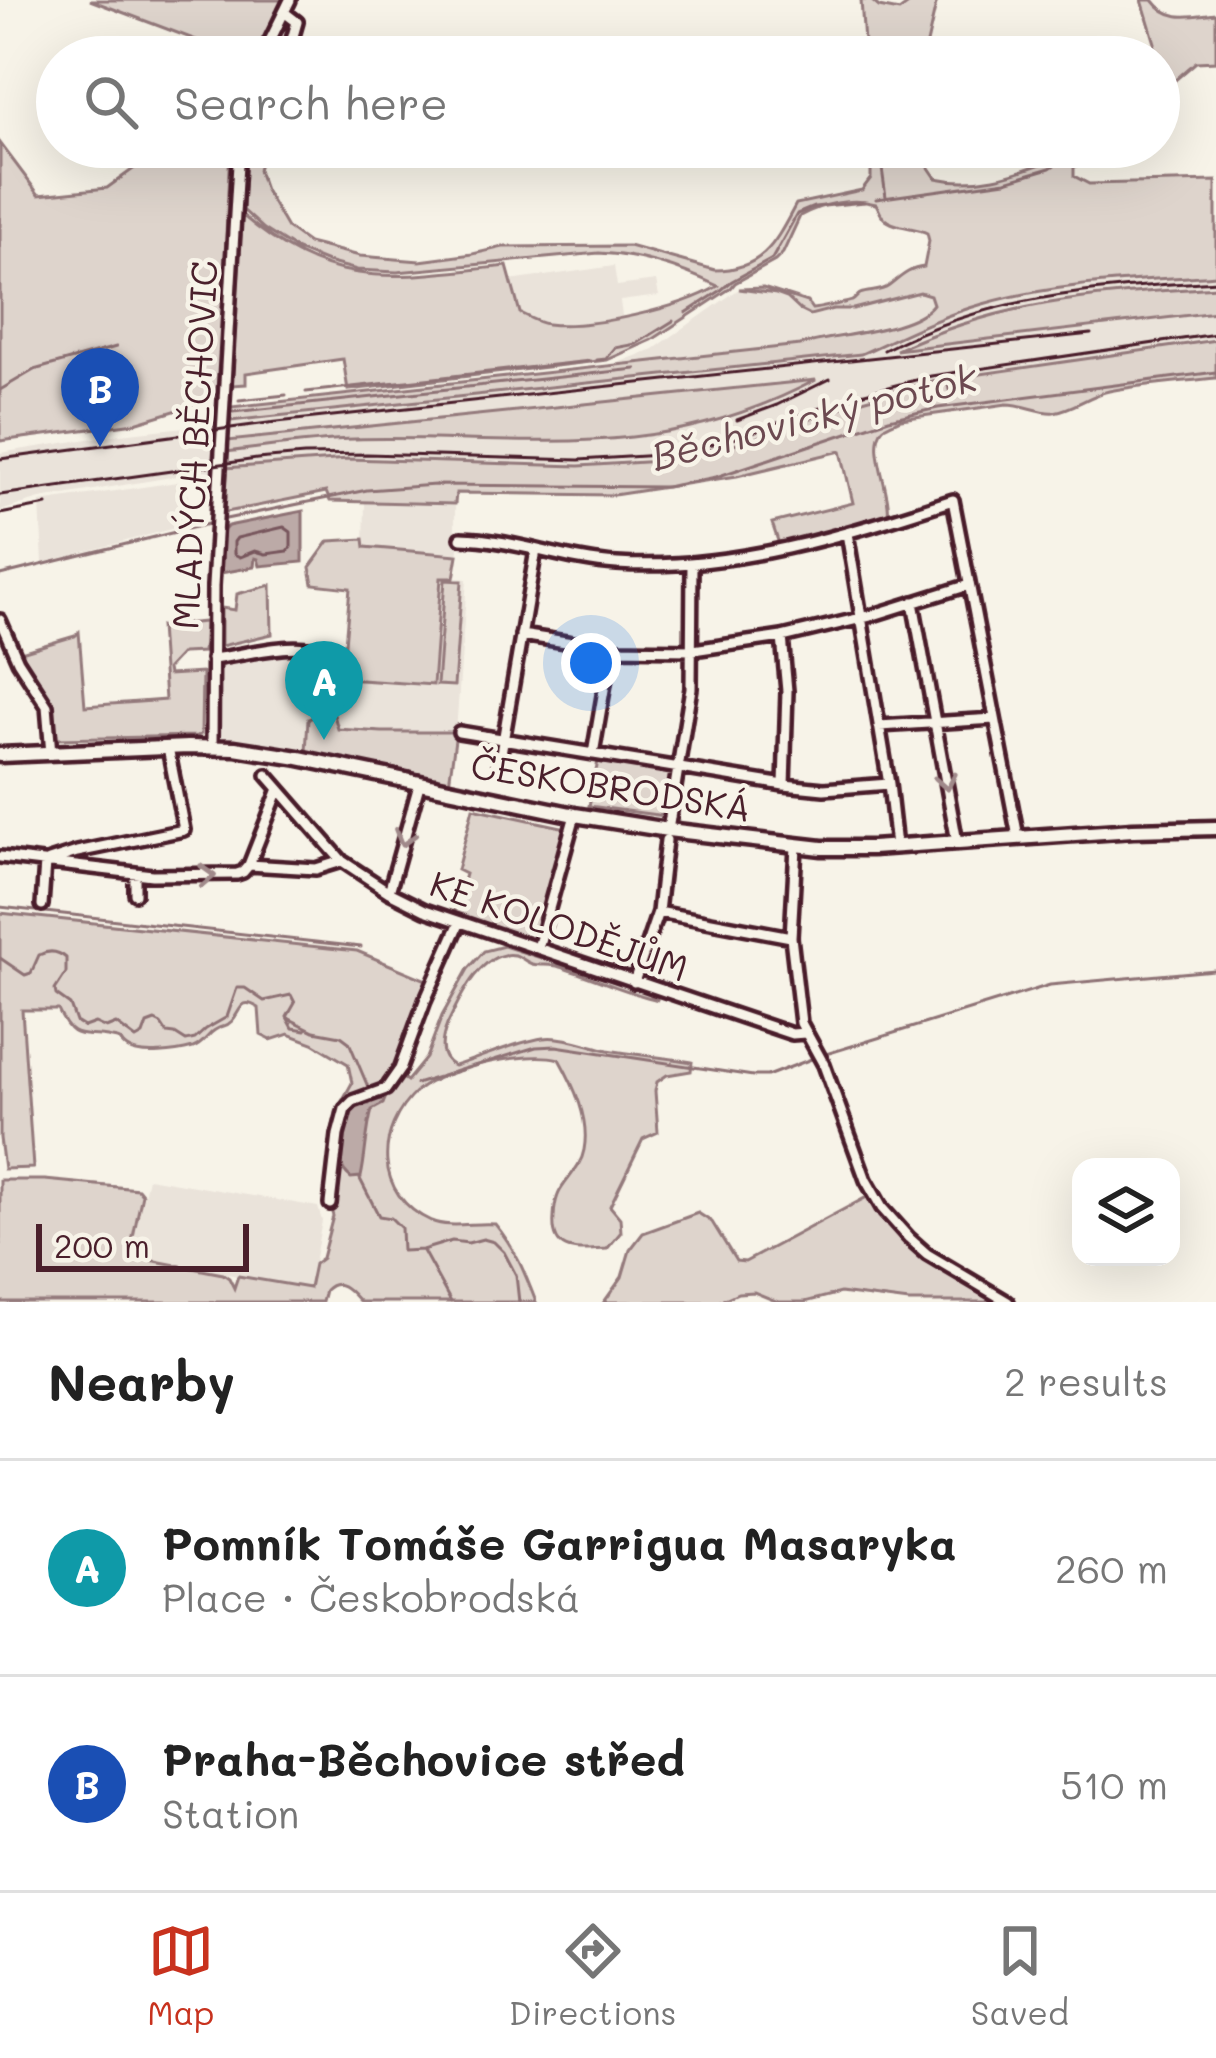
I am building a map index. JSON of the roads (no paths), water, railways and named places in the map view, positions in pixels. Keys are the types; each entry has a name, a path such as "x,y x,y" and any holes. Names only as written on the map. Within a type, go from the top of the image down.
{"main road":[{"name":"ČESKOBRODSKÁ","path":"0,755 212,747 299,758 667,835 796,847 846,849 1216,828"}],"street":[{"path":"272,36 290,0"},
{"path":"284,12 296,22 292,36"},
{"name":"MLADÝCH BĚCHOVIC","path":"212,747 217,520 238,168"},
{"path":"462,537 614,564 692,563 848,533 953,500 1018,837"},
{"path":"848,533 896,846"},
{"path":"499,765 536,550"},
{"path":"634,982 658,912 691,688 692,563"},
{"path":"521,635 611,649 692,650 782,637 969,585"},
{"path":"913,602 957,842"},
{"path":"0,620 46,706 51,754"},
{"path":"782,637 787,691 784,785"},
{"path":"212,659 298,647 332,653 337,670"},
{"path":"593,754 611,649"},
{"path":"0,660 16,655"},
{"path":"879,726 995,719"},
{"path":"459,732 784,785 889,784"},
{"path":"45,862 184,830 168,748"},
{"name":"KE KOLODĚJŮM","path":"268,775 341,861 425,910 792,1034 805,1033"},
{"path":"389,892 419,785"},
{"path":"0,856 135,873 219,876 243,872 279,789"},
{"path":"538,948 575,815"},
{"path":"796,847 791,937 801,1024 824,1065 866,1180 895,1225 927,1254 1008,1302"},
{"path":"249,865 316,869 341,861"},
{"path":"42,905 45,862"},
{"path":"135,873 135,894"},
{"path":"658,912 791,937"},
{"path":"330,1204 343,1114 349,1104 375,1094 393,1080 400,1069 460,922"}],"water":[{"path":"303,511 303,562 260,566 255,558 254,567 221,573 222,532 228,526"},
{"path":"385,1099 372,1110 361,1177 351,1178 340,1154 349,1118 366,1101"}],"waterway":[{"path":"882,168 886,197"},
{"path":"876,199 1006,181 1050,168"},
{"path":"686,313 772,259 797,214 814,207 864,202"},
{"path":"597,360 673,321"},
{"path":"0,390 34,370 116,347"},
{"path":"306,392 590,361"},
{"path":"233,412 636,369"},
{"name":"Běchovický potok","path":"221,520 367,490 435,485 666,487 716,477 889,419 938,408 1216,372"},
{"path":"947,380 949,390"},
{"path":"239,400 286,395"},
{"path":"226,489 227,473"},
{"path":"224,518 226,497"},
{"name":"Běchovický potok","path":"0,575 212,523"},
{"path":"0,907 361,947"},
{"path":"0,958 25,975 31,973 39,955 63,956 66,973 55,990 70,1005 76,1022 84,1027 116,1024 136,1039 155,1021 167,1033 186,1041 195,1039 227,1017 237,988 264,1001 291,995 295,1003 287,1017 349,1042 371,1094 369,1104"},
{"path":"826,1054 1050,985 1214,970"},
{"path":"287,1017 293,1028 306,1030"},
{"path":"416,1084 536,1047 556,1046 753,1076 767,1076 814,1058"},
{"path":"360,1179 379,1216 391,1218 401,1228 402,1251 452,1241 494,1242 516,1275 519,1302"},
{"path":"423,1251 451,1302"}],"railway":[{"path":"884,350 924,331 1005,306 1087,292 1216,281"},
{"path":"0,459 268,423 1091,334"},
{"path":"0,495 304,455 579,460 660,455 727,441 857,395 931,376 1216,334"},
{"path":"737,420 830,379"},
{"path":"0,514 47,505"}],"place":[{"name":"Praha-Běchovice střed","path":"100,447"},
{"name":"Pomník Tomáše Garrigua Masaryka","path":"324,740"}]}
